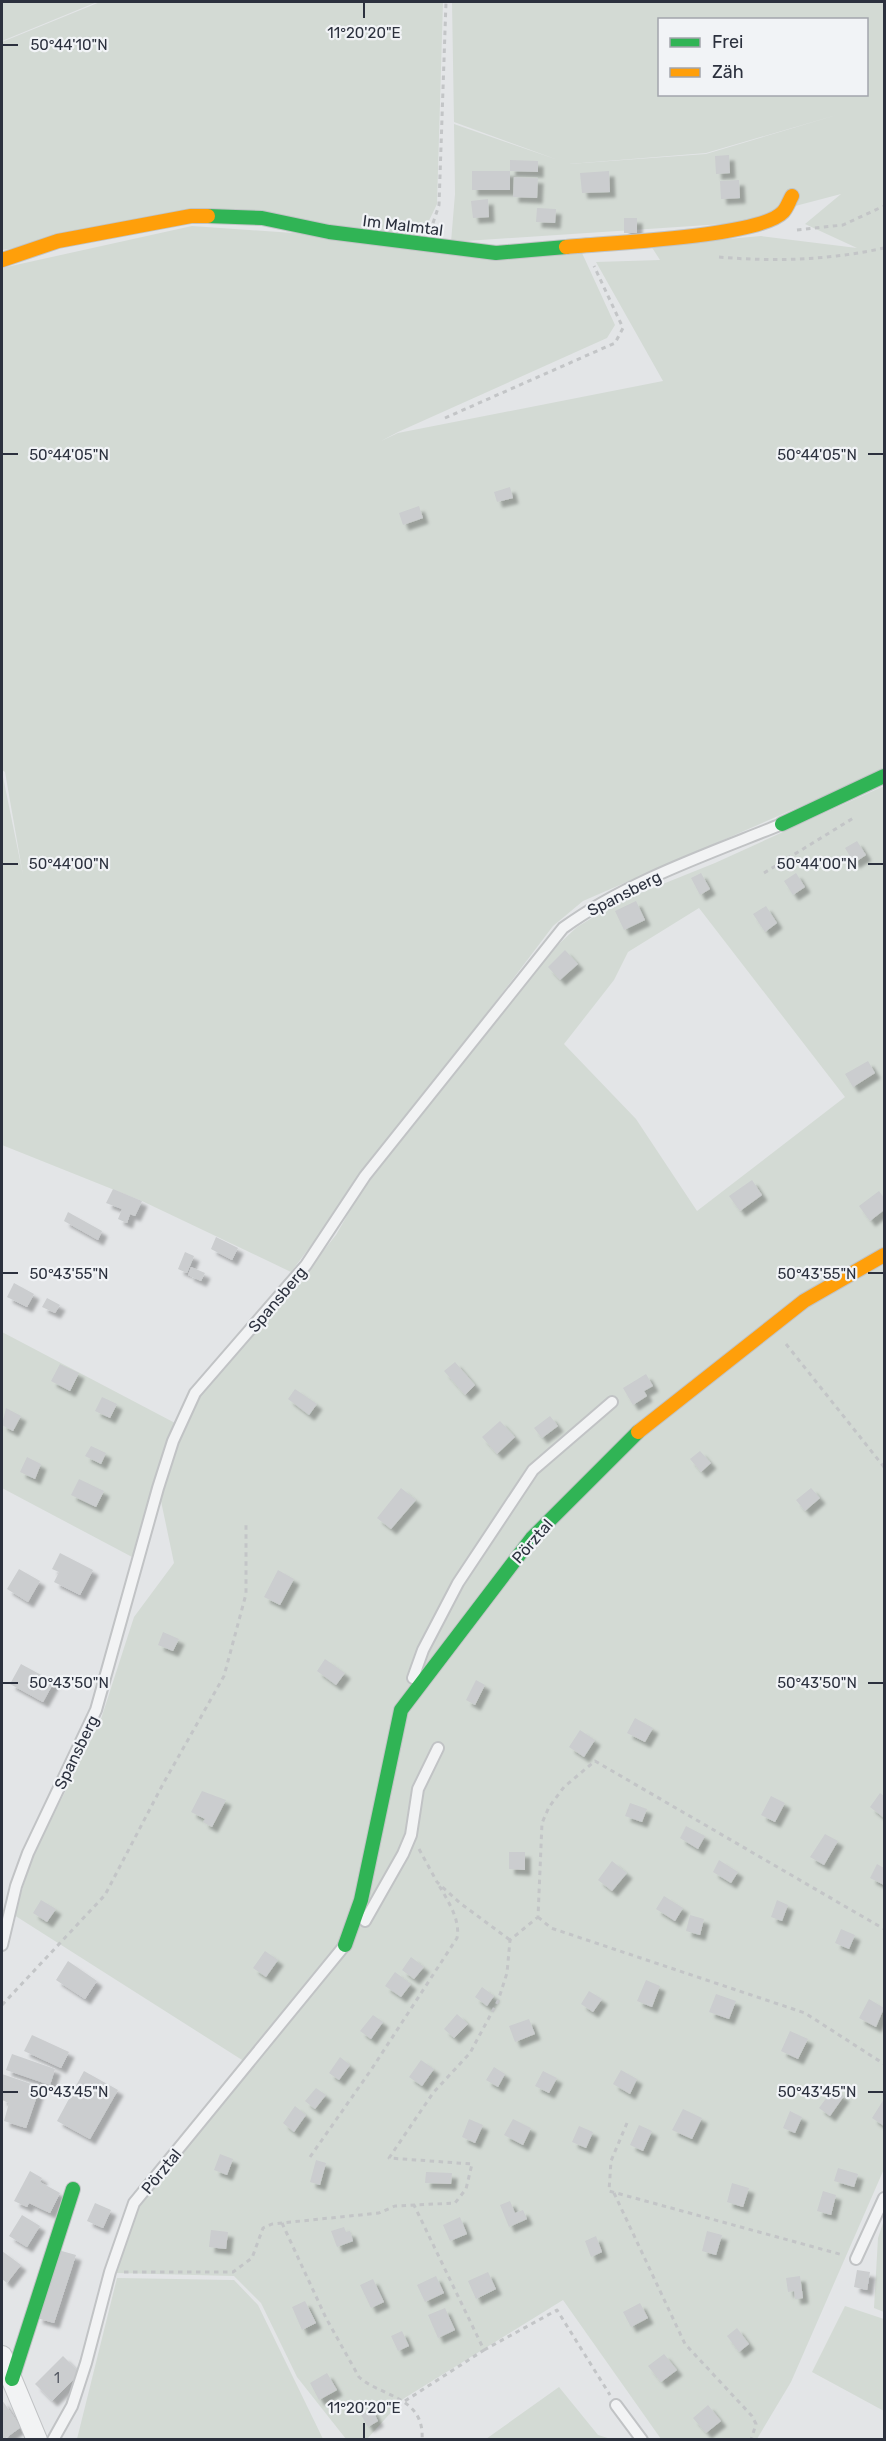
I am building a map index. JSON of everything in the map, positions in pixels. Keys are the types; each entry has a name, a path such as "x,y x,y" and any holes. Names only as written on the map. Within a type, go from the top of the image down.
{"street":[{"name":"Im Malmtal","path":"2,260 58,242 191,216 262,218 329,232 496,253 729,232 756,225 783,213 792,196"},
{"path":"782,824 885,776"},
{"name":"Pörztal","path":"345,1945 363,1890 401,1710 532,1538 639,1430 804,1301 885,1255"},
{"path":"12,2379 73,2189"},
{"path":"2,2356 37,2439"}],"lane":[{"name":"Spansberg","path":"2,1946 16,1886 28,1853 96,1710 158,1488 173,1441 195,1393 306,1265 365,1176 563,928 592,907 662,873 782,824"},
{"path":"401,1710 423,1650 458,1583 533,1470 612,1402"},
{"name":"Pörztal","path":"53,2439 75,2395 110,2272 134,2203 371,1914 411,1835 418,1789 438,1748"},
{"path":"856,2259 885,2198"},
{"path":"616,2405 642,2439"}],"path":[{"path":"426,245 439,205 447,2"},
{"path":"793,230 843,225 885,206"},
{"path":"711,257 753,260 840,258 885,248"},
{"path":"445,418 615,343 623,328 593,264"},
{"path":"764,873 864,811"},
{"path":"772,1326 885,1467"},
{"path":"2,2005 105,1895 163,1784 224,1676 246,1594 246,1522"},
{"path":"110,2272 233,2272 252,2258 263,2228 282,2223 379,2213 395,2206 455,2203 466,2189 472,2164 389,2158 433,2093 470,2053 498,2001 507,1973 510,1940 538,1917 542,1823 549,1807 564,1787 595,1761 885,1929"},
{"path":"310,2157 371,2070 457,1938 458,1932 453,1912 411,1835"},
{"path":"437,1882 510,1940"},
{"path":"538,1917 551,1928 806,2013 885,2064"},
{"path":"627,2123 611,2161 609,2191 856,2259"},
{"path":"614,2193 685,2344 752,2416 756,2424 751,2439"},
{"path":"414,2205 484,2350"},
{"path":"282,2223 326,2318 359,2377 366,2383 405,2401 419,2424 422,2439"},
{"path":"405,2401 484,2350 557,2310 616,2405"}],"shaded area":[{"path":"2,2 97,2 2,41"},
{"path":"100,2 443,2 437,204 426,227 403,238 260,212 2,250 2,42"},
{"path":"452,2 884,2 884,770 583,901 553,926 291,1272 142,1201 2,1145 2,772 23,875 5,772 2,770 2,268 192,226 582,253 615,325 607,338 398,432 381,441 398,433 663,381 596,262 660,260 651,246 761,236 857,248 805,224 841,194 780,210 753,222 451,242 455,194 454,124 558,160 454,122","holes":["840,114 706,154 569,164 706,153"]},
{"path":"884,786 884,2169 791,2382 757,2439 661,2439 563,2300 403,2399 367,2439 346,2439 297,2377 261,2303 234,2276 116,2273 137,2210 250,2065 14,1915 33,1856 100,1722 134,1617 174,1563 161,1501 176,1441 198,1398 274,1312 336,1235 365,1184 489,1025 559,944 577,927 618,902 715,863","holes":["699,908 845,1097 697,1211 636,1119 564,1044 614,980 628,952"]},
{"path":"2,1332 175,1423 134,1558 2,1488"},
{"path":"884,2220 884,2312 874,2308 878,2238"},
{"path":"117,2278 234,2280 258,2305 323,2439 77,2439"},
{"path":"845,2306 884,2319 884,2411 812,2372"},
{"path":"559,2387 598,2435 611,2439 486,2439"}],"building":[{"path":"729,155 730,173 716,174 715,156"},
{"path":"510,160 538,161 538,172 510,171"},
{"path":"472,171 510,171 510,190 472,190"},
{"path":"609,171 610,192 582,193 580,173"},
{"path":"514,177 538,178 537,198 513,197"},
{"path":"739,180 740,198 721,199 720,181"},
{"path":"488,199 489,217 473,218 471,201"},
{"path":"537,208 556,209 555,223 536,222"},
{"path":"624,218 637,218 637,233 624,233"},
{"path":"510,487 513,498 497,502 494,492"},
{"path":"419,506 423,518 403,525 399,513"},
{"path":"857,841 866,855 854,863 845,848"},
{"path":"701,873 710,889 700,895 691,878"},
{"path":"796,873 805,887 793,895 784,881"},
{"path":"636,901 645,920 624,930 615,911"},
{"path":"766,906 777,923 765,932 753,914"},
{"path":"565,950 578,964 560,980 548,967"},
{"path":"868,1061 875,1073 853,1087 845,1074"},
{"path":"752,1180 762,1195 740,1211 729,1196"},
{"path":"113,1189 142,1201 135,1216 130,1214 127,1223 118,1219 122,1209 106,1203"},
{"path":"879,1191 884,1198 884,1210 870,1221 859,1206"},
{"path":"68,1212 102,1231 98,1240 64,1221"},
{"path":"216,1237 238,1248 232,1260 211,1249"},
{"path":"185,1252 194,1256 187,1273 178,1269"},
{"path":"191,1267 205,1273 201,1281 188,1275"},
{"path":"14,1283 34,1294 27,1307 7,1297"},
{"path":"47,1298 60,1305 55,1313 42,1307"},
{"path":"455,1362 475,1385 465,1395 444,1371"},
{"path":"60,1364 79,1373 70,1391 51,1381"},
{"path":"646,1374 653,1386 644,1391 647,1396 633,1405 623,1388"},
{"path":"295,1389 317,1404 309,1415 288,1399"},
{"path":"102,1397 117,1404 110,1418 95,1411"},
{"path":"6,1408 21,1416 13,1431 2,1425"},
{"path":"550,1416 558,1426 542,1438 534,1428"},
{"path":"500,1421 515,1437 497,1454 482,1437"},
{"path":"91,1446 106,1453 101,1464 85,1456"},
{"path":"700,1451 711,1463 701,1472 690,1459"},
{"path":"27,1457 41,1464 35,1479 20,1472"},
{"path":"79,1479 104,1491 96,1507 71,1495"},
{"path":"401,1488 416,1500 391,1529 377,1518"},
{"path":"811,1488 820,1498 805,1511 796,1500"},
{"path":"60,1553 93,1570 80,1595 54,1582 59,1572 52,1569"},
{"path":"19,1569 40,1581 28,1602 7,1589"},
{"path":"278,1570 294,1579 280,1605 264,1597"},
{"path":"163,1632 179,1639 173,1651 158,1645"},
{"path":"325,1659 345,1673 336,1685 317,1671"},
{"path":"21,1664 54,1682 43,1702 10,1684"},
{"path":"476,1680 485,1685 475,1705 466,1700"},
{"path":"635,1718 653,1728 645,1742 627,1733"},
{"path":"580,1730 595,1740 584,1757 569,1747"},
{"path":"202,1791 226,1800 212,1827 203,1822 205,1819 191,1812"},
{"path":"880,1793 884,1796 884,1818 870,1807"},
{"path":"771,1796 785,1803 775,1822 761,1815"},
{"path":"630,1803 647,1809 642,1822 625,1816"},
{"path":"686,1826 705,1836 698,1849 680,1838"},
{"path":"825,1834 838,1841 824,1865 810,1857"},
{"path":"509,1852 525,1852 525,1870 509,1869"},
{"path":"719,1860 738,1872 731,1883 713,1872"},
{"path":"612,1861 627,1873 612,1891 598,1880"},
{"path":"877,1864 884,1868 884,1885 870,1878"},
{"path":"664,1896 683,1908 675,1921 656,1909"},
{"path":"41,1900 56,1909 47,1922 33,1913"},
{"path":"777,1900 788,1905 782,1921 771,1917"},
{"path":"690,1915 704,1919 700,1935 686,1931"},
{"path":"841,1929 855,1935 849,1949 835,1943"},
{"path":"265,1951 278,1960 266,1977 253,1968"},
{"path":"411,1957 424,1967 414,1979 402,1970"},
{"path":"68,1961 97,1981 85,1999 56,1980"},
{"path":"395,1972 411,1984 401,1997 385,1986"},
{"path":"646,1980 660,1986 652,2007 637,2001"},
{"path":"482,1987 494,1996 487,2006 475,1997"},
{"path":"589,1991 602,1999 593,2012 581,2004"},
{"path":"716,1994 736,2001 729,2019 709,2012"},
{"path":"869,1999 884,2008 876,2027 859,2018"},
{"path":"457,2014 468,2024 454,2038 444,2029"},
{"path":"373,2015 383,2022 371,2039 360,2031"},
{"path":"529,2019 535,2034 515,2042 509,2026"},
{"path":"790,2031 808,2039 798,2059 781,2051"},
{"path":"32,2035 69,2052 61,2068 24,2051"},
{"path":"12,2054 55,2069 50,2085 6,2070"},
{"path":"340,2057 350,2065 339,2080 329,2073"},
{"path":"421,2060 434,2069 422,2086 409,2077"},
{"path":"494,2067 505,2074 498,2087 486,2080"},
{"path":"621,2070 637,2079 630,2094 613,2084"},
{"path":"84,2071 118,2090 90,2139 57,2121"},
{"path":"543,2071 557,2078 549,2093 535,2086"},
{"path":"2,2074 40,2087 26,2128 4,2121 9,2103 2,2100"},
{"path":"316,2088 326,2095 315,2109 305,2101"},
{"path":"833,2089 844,2096 830,2116 819,2108"},
{"path":"884,2099 884,2126 872,2118"},
{"path":"295,2106 306,2115 294,2132 283,2123"},
{"path":"683,2109 702,2118 692,2139 672,2130"},
{"path":"790,2111 802,2117 795,2133 783,2128"},
{"path":"469,2119 483,2125 475,2143 462,2137"},
{"path":"513,2119 531,2128 523,2145 504,2135"},
{"path":"639,2125 652,2131 643,2151 630,2145"},
{"path":"579,2126 593,2132 586,2148 572,2142"},
{"path":"220,2154 233,2159 227,2175 214,2170"},
{"path":"316,2160 326,2163 320,2185 310,2182"},
{"path":"838,2168 858,2174 854,2187 834,2181"},
{"path":"30,2171 42,2178 40,2182 60,2193 50,2213 29,2203 27,2207 14,2201"},
{"path":"426,2172 452,2173 451,2184 425,2183"},
{"path":"732,2183 749,2188 743,2207 727,2202"},
{"path":"823,2191 836,2195 831,2215 817,2211"},
{"path":"510,2201 515,2213 523,2210 527,2219 509,2227 500,2205"},
{"path":"95,2203 111,2210 103,2228 87,2221"},
{"path":"22,2215 40,2226 27,2247 9,2236"},
{"path":"460,2217 467,2234 450,2241 443,2225"},
{"path":"344,2227 346,2232 350,2231 353,2241 337,2247 331,2231"},
{"path":"211,2230 228,2232 226,2249 209,2247"},
{"path":"707,2231 722,2235 716,2255 702,2251"},
{"path":"596,2236 602,2252 591,2257 585,2241"},
{"path":"58,2250 76,2255 54,2323 37,2318"},
{"path":"2,2251 21,2265 7,2283 2,2279"},
{"path":"857,2270 870,2272 867,2290 854,2287"},
{"path":"488,2272 496,2289 476,2299 468,2281"},
{"path":"436,2276 444,2293 425,2302 417,2285"},
{"path":"800,2276 803,2298 795,2299 794,2291 788,2292 786,2278"},
{"path":"373,2279 384,2302 371,2308 360,2285"},
{"path":"305,2301 316,2323 302,2330 292,2307"},
{"path":"640,2303 648,2318 631,2327 623,2312"},
{"path":"445,2308 455,2330 438,2338 428,2315"},
{"path":"737,2328 749,2344 739,2352 727,2336"},
{"path":"402,2331 409,2346 398,2351 391,2336"},
{"path":"664,2354 677,2370 661,2382 648,2366"},
{"path":"63,2356 80,2373 52,2401 35,2384"},
{"path":"327,2373 337,2390 319,2400 310,2383"},
{"path":"2,2400 21,2427 3,2440 2,2439"},
{"path":"708,2405 721,2421 706,2433 693,2418"},
{"path":"372,2409 378,2421 368,2427 361,2415"}],"traffic: fast":[{"path":"208,216 262,218 329,232 496,253 566,247"},
{"path":"782,824 884,776"},
{"path":"345,1945 361,1900 401,1710 532,1538 638,1432"},
{"path":"12,2379 73,2189"}],"traffic: slow":[{"path":"566,247 646,241 745,227 769,221 783,212 792,196"},
{"path":"2,260 58,241 191,216 208,216"},
{"path":"638,1432 804,1301 884,1255"}]}
